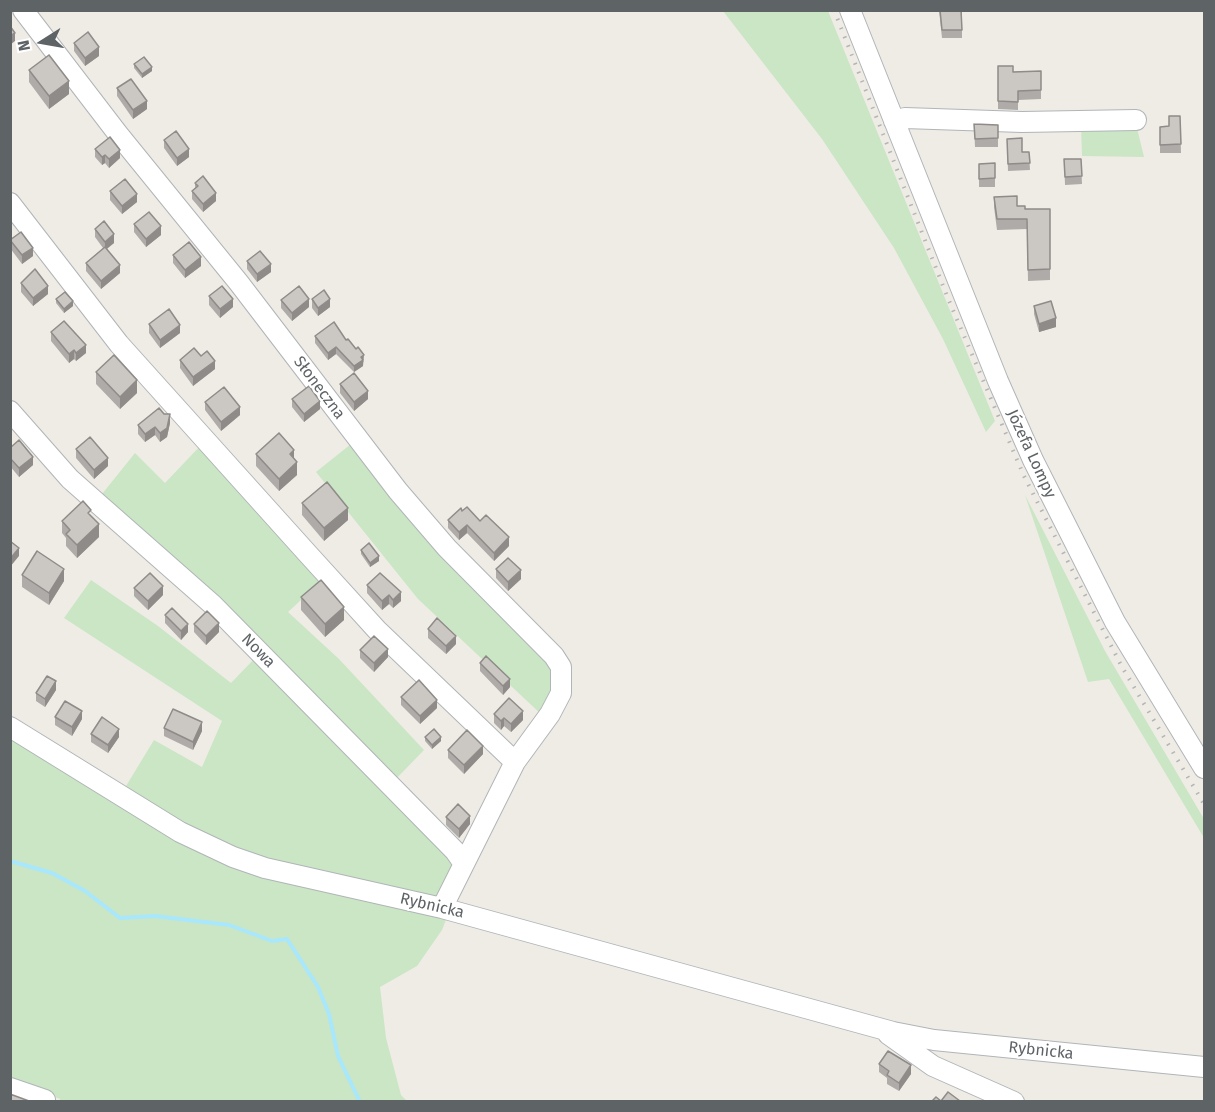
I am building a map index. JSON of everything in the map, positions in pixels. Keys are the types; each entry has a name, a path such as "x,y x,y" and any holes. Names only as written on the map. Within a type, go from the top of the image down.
{"street":[{"name":"Słoneczna","path":"23,10 118,134 239,283 398,491 447,548 554,656 561,667 561,693 550,714 515,762 493,811 464,864"},
{"name":"Józefa Lompy","path":"850,10 998,381 1033,460 1115,622 1204,768"},
{"path":"894,121 905,118 1022,122 1136,120"},
{"path":"10,203 119,344 307,553 377,630 515,762"},
{"name":"Nowa","path":"10,411 87,496 213,605 440,836 464,864"},
{"name":"Rybnicka","path":"10,727 164,823 233,857 297,876 442,908 878,1027 934,1040 1204,1067"},
{"path":"442,908 464,864"},
{"name":"Rybnicka","path":"878,1027 933,1066 1014,1101"},
{"path":"10,1088 45,1100"}],"green space":[{"path":"723,11 828,11 995,421 986,432 943,339 894,248 822,139"},
{"path":"1081,124 1136,124 1144,157 1082,156"},
{"path":"356,440 554,664 558,683 542,715 418,599 316,472"},
{"path":"203,443 325,578 288,612 339,659 424,750 393,782 98,499 135,453 165,483"},
{"path":"1025,495 1105,651 1204,819 1204,838 1109,679 1088,682"},
{"path":"91,580 158,626 231,683 255,658 455,864 442,894 432,899 239,854 123,791 154,740 202,767 222,721 64,618"},
{"path":"10,735 180,838 447,917 442,930 417,966 380,987 386,1038 401,1095 407,1101 60,1101 60,1099 11,1080"}],"building":[{"path":"940,10 961,10 962,30 942,30"},
{"path":"10,26 15,33 10,36"},
{"path":"88,32 99,47 85,58 74,43"},
{"path":"49,55 69,81 49,96 29,70"},
{"path":"144,57 152,67 142,74 134,64"},
{"path":"998,66 1013,66 1013,72 1041,71 1041,90 1018,91 1018,102 998,101"},
{"path":"131,79 147,101 133,110 117,88"},
{"path":"1169,116 1180,116 1181,144 1160,145 1160,127 1169,126"},
{"path":"974,124 998,125 998,138 975,139"},
{"path":"176,131 189,149 177,158 164,140"},
{"path":"110,137 120,150 109,159 105,155 102,157 95,149"},
{"path":"1022,138 1022,152 1029,152 1030,163 1008,164 1007,139"},
{"path":"1064,159 1081,159 1082,176 1065,177"},
{"path":"995,163 995,178 979,179 979,164"},
{"path":"203,176 216,193 203,204 192,191 198,186 195,183"},
{"path":"125,179 137,194 122,206 110,191"},
{"path":"1017,196 1017,206 1025,206 1025,209 1050,209 1050,269 1028,270 1027,219 997,219 994,197"},
{"path":"149,212 161,226 146,239 134,224"},
{"path":"104,221 114,234 105,242 95,229"},
{"path":"21,232 33,248 22,255 10,240"},
{"path":"189,242 201,257 185,270 173,255"},
{"path":"105,247 120,265 101,281 86,263"},
{"path":"260,251 271,264 257,274 247,261"},
{"path":"35,269 48,286 33,298 21,283"},
{"path":"222,286 233,299 220,309 209,296"},
{"path":"299,286 309,299 292,313 281,300"},
{"path":"324,290 330,299 318,308 312,299"},
{"path":"65,292 73,301 64,309 56,299"},
{"path":"1051,301 1056,318 1039,324 1034,306"},
{"path":"169,309 180,325 160,340 149,324"},
{"path":"64,321 86,345 76,353 74,350 69,354 51,332"},
{"path":"334,322 346,340 348,339 356,349 358,347 364,355 361,357 363,360 354,366 336,347 328,353 315,336"},
{"path":"194,348 201,356 207,351 215,361 193,377 180,360"},
{"path":"114,355 137,380 120,397 96,372"},
{"path":"354,373 368,391 354,402 340,384"},
{"path":"309,386 320,401 304,414 292,399"},
{"path":"224,387 240,407 221,422 205,402"},
{"path":"159,408 164,414 170,414 167,428 160,433 155,427 145,434 138,425"},
{"path":"279,433 294,450 290,454 297,462 279,479 256,454"},
{"path":"90,437 108,458 94,470 76,449"},
{"path":"19,440 33,457 19,468 10,458 10,448"},
{"path":"327,482 348,508 324,528 302,503"},
{"path":"83,501 91,510 88,513 99,524 77,545 66,534 70,530 62,521"},
{"path":"467,507 480,521 486,515 509,537 494,553 467,525 459,532 448,520 461,508 462,511"},
{"path":"10,541 19,548 10,559"},
{"path":"369,543 379,556 370,563 361,550"},
{"path":"37,551 64,569 49,593 22,575"},
{"path":"508,558 521,570 508,582 496,569"},
{"path":"150,573 163,586 148,601 134,588"},
{"path":"380,573 401,592 393,600 389,595 382,601 367,585"},
{"path":"321,580 344,607 325,624 301,597"},
{"path":"172,608 188,624 181,631 165,615"},
{"path":"207,611 219,623 206,636 194,624"},
{"path":"437,618 456,636 446,646 428,629"},
{"path":"374,636 388,649 374,663 360,650"},
{"path":"486,656 510,679 503,686 480,663"},
{"path":"47,676 56,681 45,699 36,693"},
{"path":"419,680 437,700 420,716 401,697"},
{"path":"509,698 523,711 511,724 504,718 501,721 494,714"},
{"path":"65,701 82,711 72,727 55,717"},
{"path":"173,709 202,722 193,742 164,728"},
{"path":"102,717 119,729 108,745 91,734"},
{"path":"434,729 441,737 432,745 425,737"},
{"path":"467,730 483,746 464,765 448,750"},
{"path":"458,804 470,816 459,829 446,817"},
{"path":"888,1051 911,1065 899,1083 887,1075 889,1071 879,1064"},
{"path":"948,1092 960,1101 941,1101"},
{"path":"10,1094 29,1101 10,1101"}],"waterway":[{"path":"10,861 52,873 85,891 120,918 155,916 229,925 272,941 287,939 318,987 329,1014 338,1056 360,1102"}],"railway":[{"path":"834,10 947,296 1024,476 1122,667 1204,804"}]}
